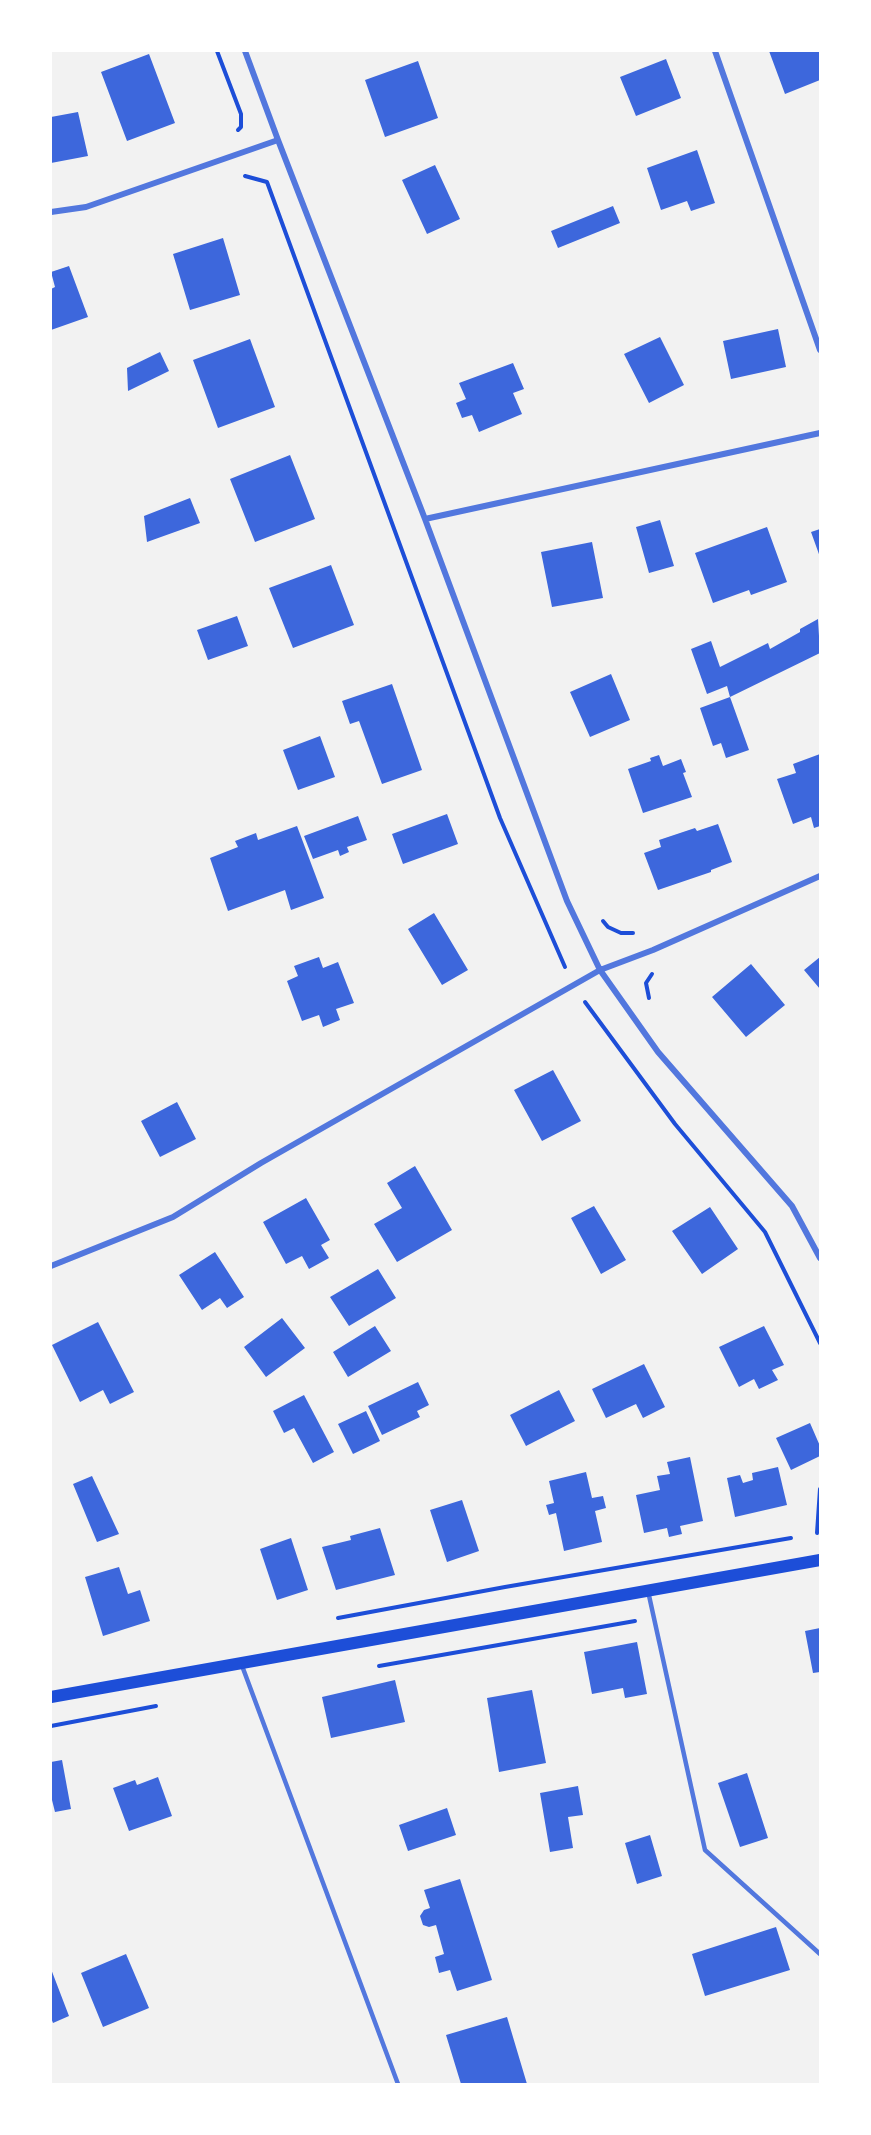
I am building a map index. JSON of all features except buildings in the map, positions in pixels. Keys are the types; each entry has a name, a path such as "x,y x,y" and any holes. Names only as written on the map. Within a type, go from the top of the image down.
{"main road":[{"path":"51,1697 820,1560"}],"street":[{"path":"245,51 425,519 567,901 600,970 658,1052 792,1206 820,1258"},
{"path":"715,51 820,350"},
{"path":"51,212 86,207 278,140"},
{"path":"425,519 820,433"},
{"path":"51,1266 173,1216 261,1163 600,970 652,950 820,876"}],"lane":[{"path":"648,1591 705,1850 820,1954"},
{"path":"241,1663 398,2084"}],"path":[{"path":"217,51 241,114 241,127 234,134"},
{"path":"234,179 245,176 267,182 500,818 573,986 675,1124 765,1232 820,1343"},
{"path":"817,1533 820,1489"},
{"path":"334,1619 796,1537"}]}
